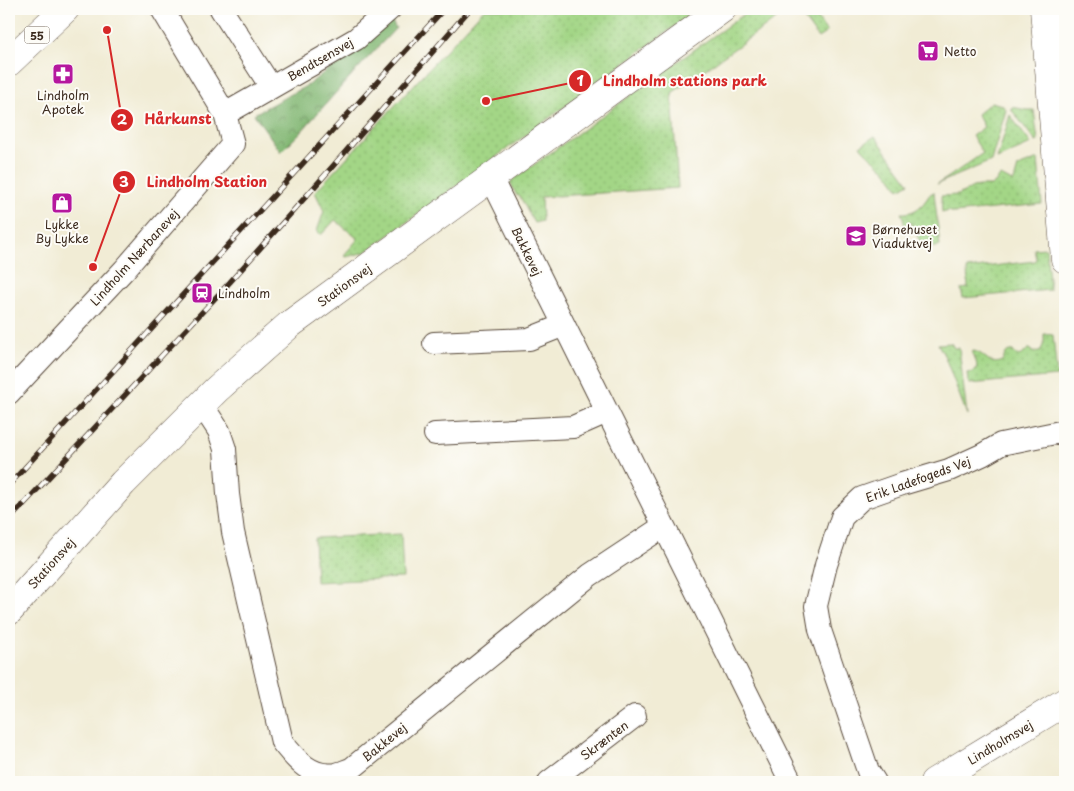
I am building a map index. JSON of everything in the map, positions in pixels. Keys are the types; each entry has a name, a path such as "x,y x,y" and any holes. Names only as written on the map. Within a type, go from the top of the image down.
{"street":[{"name":"55","path":"9,56 44,9"},
{"name":"55","path":"9,62 65,9"},
{"name":"Lindholm Nærbanevej","path":"9,393 124,270 233,144 225,114 162,9"},
{"path":"221,9 271,87"},
{"name":"Bendtsensvej","path":"225,114 356,40 390,9"},
{"name":"Stationsvej","path":"9,611 122,484 216,390 289,325 722,9"},
{"path":"1044,9 1065,259"},
{"name":"Bakkevej","path":"490,178 791,782"},
{"path":"434,343 529,339 564,325"},
{"name":"Bakkevej","path":"202,405 219,431 225,449 233,532 282,742 295,760 308,769 323,774 336,774 351,768 590,575 664,526"},
{"path":"436,434 573,427 607,412"},
{"name":"Erik Ladefogeds Vej","path":"875,782 868,772 820,630 816,606 826,565 842,517 862,498 949,470 1001,444 1065,431"},
{"name":"Lindholmsvej","path":"934,782 1065,702"},
{"name":"Skrænten","path":"549,782 635,716"}],"green space":[{"path":"484,9 698,9 366,252 346,257 344,255 358,239 335,220 321,235 317,231 324,211 315,192"},
{"path":"751,9 790,9 672,93 678,188 541,197 542,221 534,223 510,182"},
{"path":"797,9 811,9 827,32 818,38"},
{"path":"391,20 396,28 281,152 254,114 308,85"},
{"path":"991,102 1002,105 1006,110 991,161 937,184 983,153 972,136 984,127 977,114"},
{"path":"1012,107 1034,110 1038,141 1036,142 1011,109"},
{"path":"1010,115 1031,144 997,159"},
{"path":"875,136 909,183 899,189 886,171 860,146"},
{"path":"1038,159 1042,204 942,213 941,196 958,195 973,187 991,186 1001,176 1012,182 1018,167"},
{"path":"934,192 940,246 922,249 913,227 910,222 905,226 901,213 912,212"},
{"path":"1046,248 1050,290 963,298 961,289 968,288 967,269 1035,261 1034,249"},
{"path":"1044,334 1053,335 1057,376 970,384 968,382 967,373 973,372 977,366 972,354 973,351 995,363 1003,360 1009,351 1013,351 1017,355 1022,354 1028,349 1040,352 1044,343"},
{"path":"951,343 954,348 959,348 967,415 945,357 938,344"},
{"path":"401,534 403,578 316,582 314,538"}],"railway":[{"path":"9,485 444,9"},
{"path":"9,520 230,282 470,9"}],"place":[{"name":"Hårkunst","path":"107,30"},
{"name":"Netto","path":"928,51"},
{"name":"Lindholm Apotek","path":"63,74"},
{"name":"Lindholm stations park","path":"486,101"},
{"name":"Lykke By Lykke","path":"62,203"},
{"name":"Børnehuset Viaduktvej","path":"856,236"},
{"name":"Lindholm Station","path":"93,267"},
{"name":"Lindholm","path":"202,293"}]}
